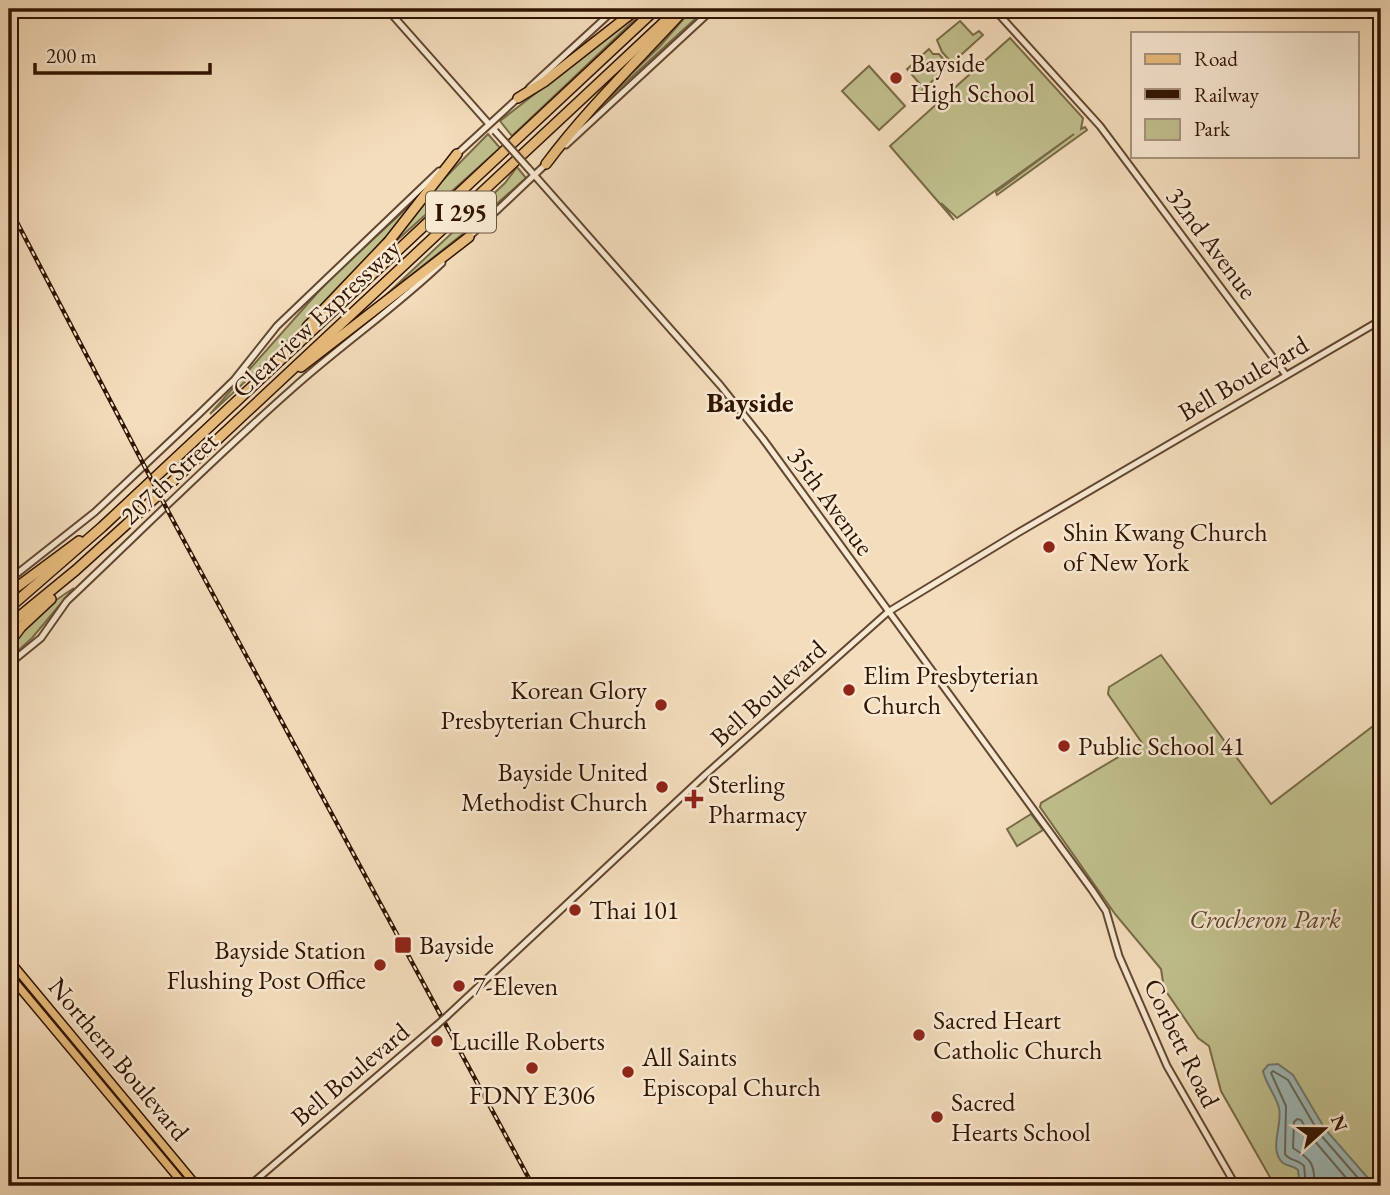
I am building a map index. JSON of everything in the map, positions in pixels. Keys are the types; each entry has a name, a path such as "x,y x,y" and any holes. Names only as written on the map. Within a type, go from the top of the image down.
{"highway":[{"path":"518,98 544,82 636,9"},
{"name":"Clearview Expressway","path":"9,607 70,556 146,486 656,9"},
{"name":"Clearview Expressway","path":"9,625 128,523 678,9"},
{"path":"545,164 577,122 644,55 685,9"},
{"path":"222,414 389,241 457,154"},
{"path":"243,415 469,237"},
{"path":"9,593 51,564 146,486"},
{"path":"9,643 21,627 128,523"}],"main road":[{"path":"9,22 18,9"},
{"name":"Northern Boulevard","path":"9,960 197,1186"},
{"name":"Northern Boulevard","path":"9,975 184,1186"}],"street":[{"name":"35th Avenue","path":"387,9 737,406 1031,804 1105,911"},
{"name":"Clearview Expressway","path":"9,580 95,512 200,414 234,380 277,326 457,154 615,9"},
{"name":"207th Street","path":"9,664 41,638 67,601 281,399 340,348 399,303 713,9"},
{"name":"32nd Avenue","path":"994,9 1100,125 1286,375"},
{"name":"Bell Boulevard","path":"249,1186 437,1025 705,775 888,612 996,545 1381,320"},
{"name":"Corbett Road","path":"1105,911 1119,956 1162,1055 1236,1186"}],"green space":[{"path":"646,9 512,136 500,121"},
{"path":"692,9 706,9 601,105 660,46"},
{"path":"960,21 973,35 979,31 983,35 952,63 942,52 937,40"},
{"path":"1010,38 1083,118 1081,129 1085,127 1087,130 997,195 996,192 1074,134 957,218 941,203 954,220 890,146"},
{"path":"929,49 933,54 939,54 949,66 919,93 915,89 920,84 907,69"},
{"path":"869,66 905,106 879,130 842,91"},
{"path":"488,134 500,148 385,251 436,187"},
{"path":"517,167 526,178 464,233 386,295 505,183"},
{"path":"416,203 368,259 317,312 210,414 327,282 411,204"},
{"path":"74,588 32,638 9,659 9,648 19,632"},
{"name":"Crocheron Park","path":"1161,655 1271,804 1381,720 1381,1186 1275,1186 1221,1091 1209,1046 1198,1038 1161,984 1161,969 1115,914 1040,807 1041,803 1142,743 1108,694 1109,687"},
{"path":"1031,814 1043,830 1017,846 1007,829"}],"water":[{"path":"1278,1064 1293,1075 1325,1129 1375,1186 1300,1186 1298,1170 1283,1163 1277,1151 1279,1108 1263,1071 1268,1065"}],"railway":[{"path":"9,207 169,513 533,1186"}],"place":[{"name":"Bayside High School","path":"896,78"},
{"name":"Shin Kwang Church of New York","path":"1049,547"},
{"name":"Elim Presbyterian Church","path":"849,690"},
{"name":"Korean Glory Presbyterian Church","path":"661,705"},
{"name":"Public School 41","path":"1064,746"},
{"name":"Bayside United Methodist Church","path":"662,787"},
{"name":"Sterling Pharmacy","path":"694,799"},
{"name":"Thai 101","path":"575,910"},
{"name":"Bayside","path":"403,945"},
{"name":"Bayside Station Flushing Post Office","path":"380,965"},
{"name":"7-Eleven","path":"459,986"},
{"name":"Sacred Heart Catholic Church","path":"919,1035"},
{"name":"Lucille Roberts","path":"437,1041"},
{"name":"FDNY E306","path":"532,1068"},
{"name":"All Saints Episcopal Church","path":"628,1072"},
{"name":"Sacred Hearts School","path":"937,1117"}],"district":[{"name":"Bayside","path":"750,402"}]}
